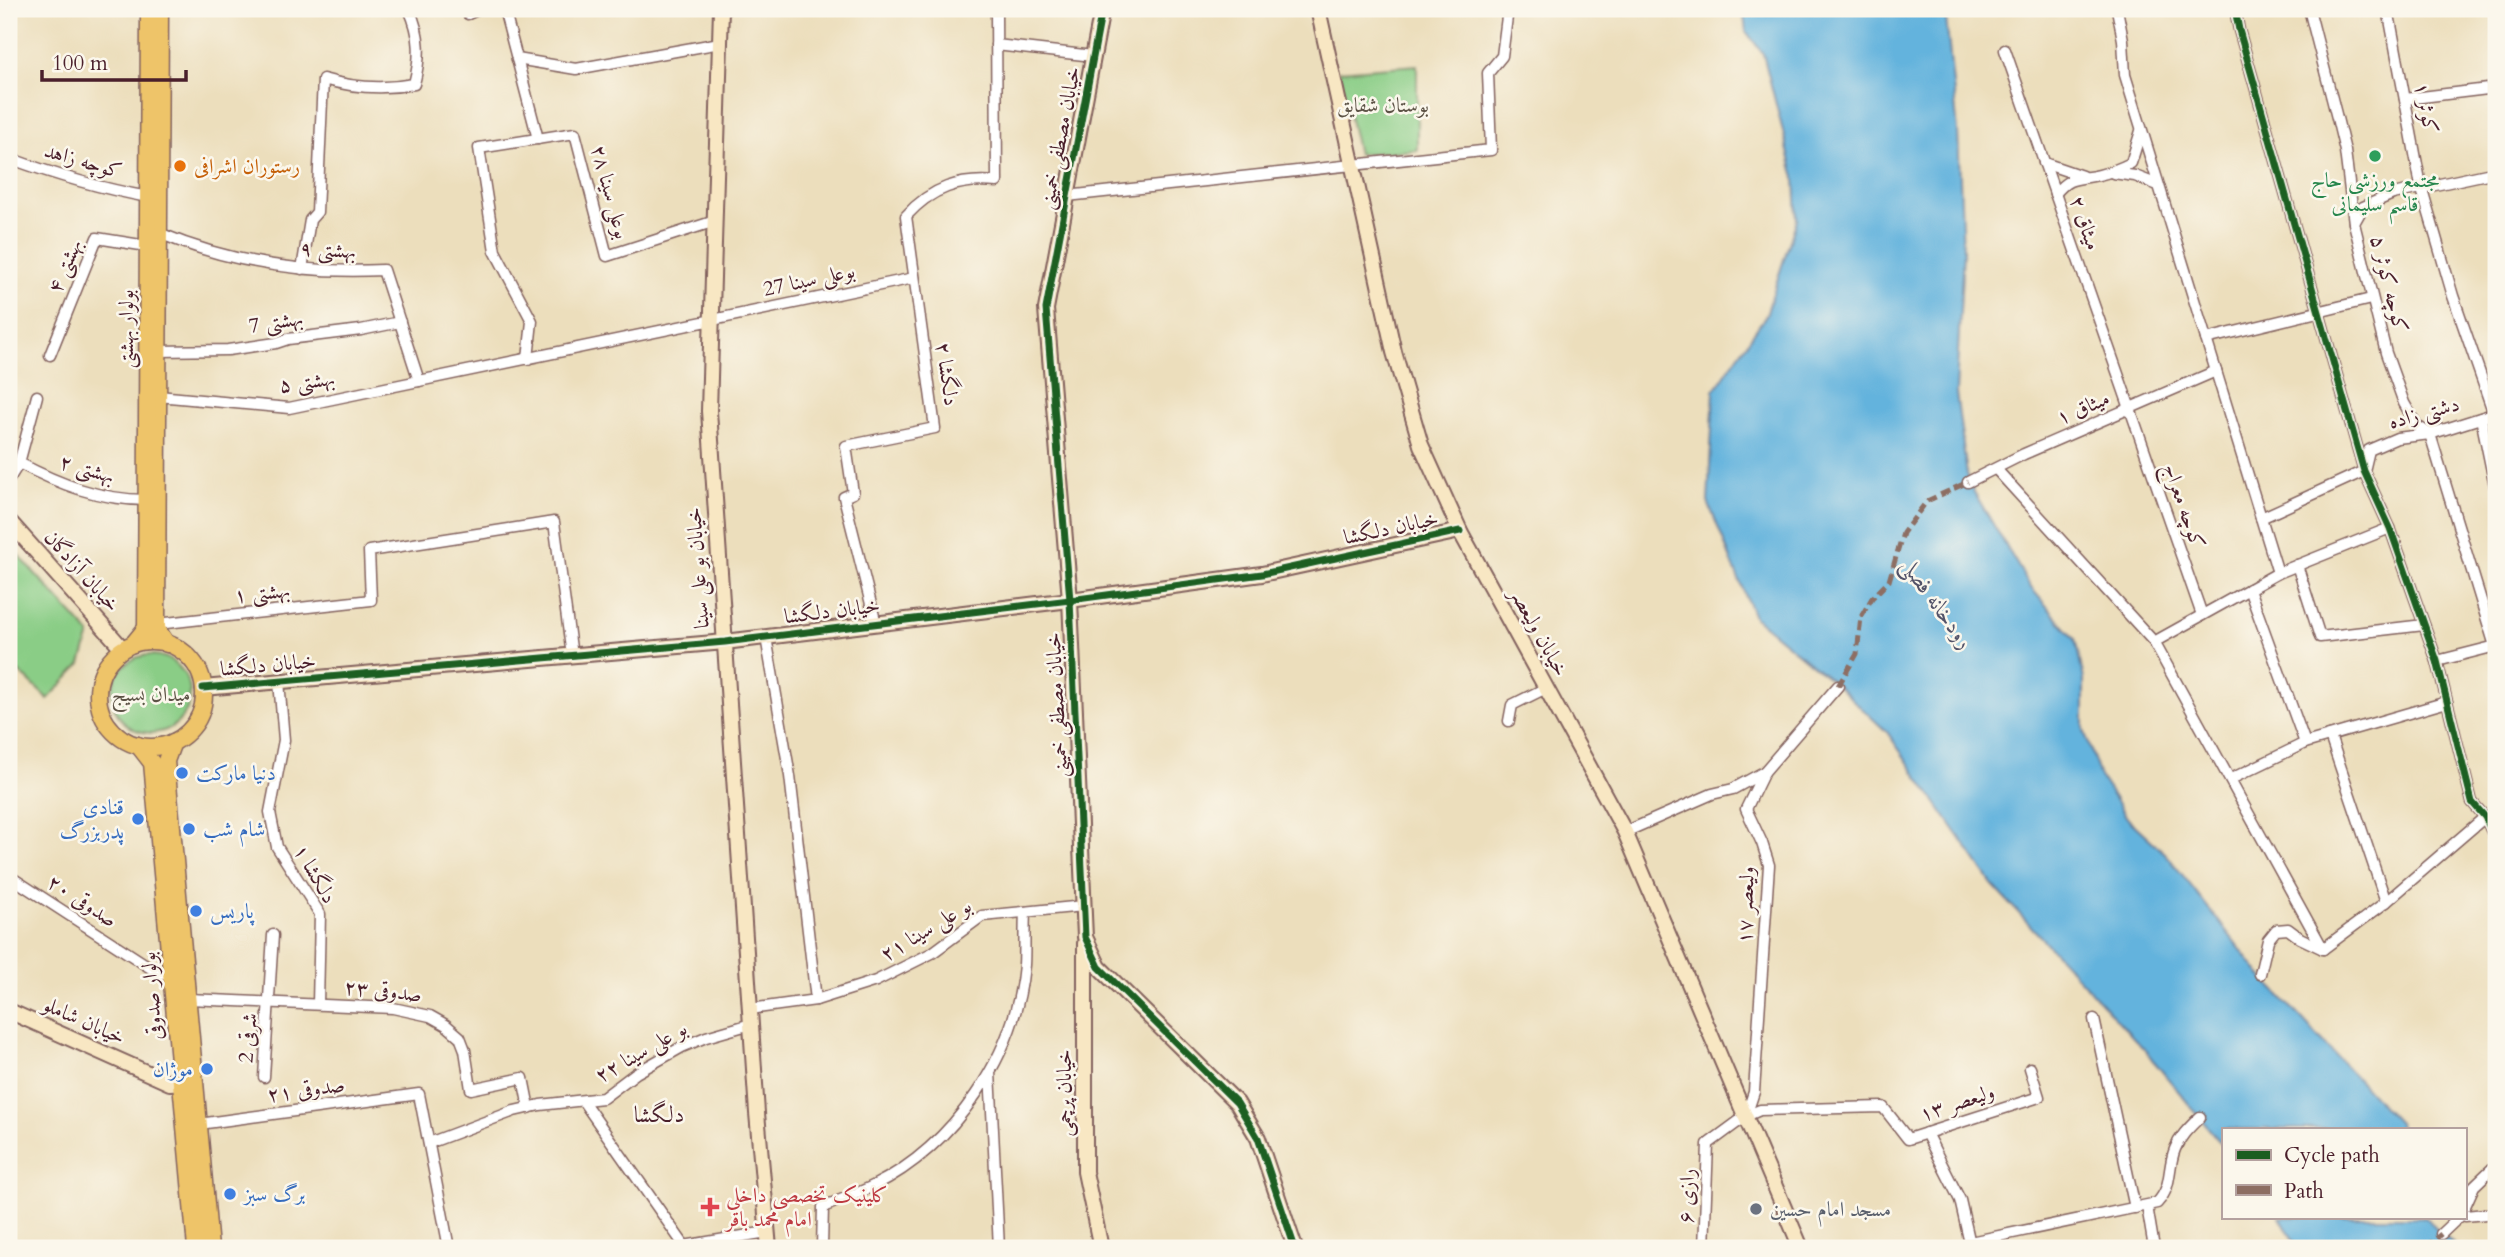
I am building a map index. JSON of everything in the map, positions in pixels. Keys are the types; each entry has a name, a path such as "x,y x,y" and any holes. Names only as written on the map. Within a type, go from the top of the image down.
{"main road":[{"name":"بولوار بهشتی","path":"128,647 146,628 149,9"},
{"name":"بولوار بهشتی","path":"160,9 157,629 167,644"},
{"path":"149,641 167,644 189,658 200,675 203,688 201,708 197,720 189,730 173,742 156,746 138,745 112,730 102,714 99,684 109,661 128,647 149,641"},
{"name":"بولوار صدوقی","path":"173,742 166,761 210,1248"},
{"name":"بولوار صدوقی","path":"138,745 152,762 196,1248"}],"street":[{"path":"302,269 310,220 317,212 323,79 350,86 377,88 414,84 420,43 410,9"},
{"path":"466,9 468,14 479,9"},
{"path":"503,9 538,139"},
{"name":"خیابان بو علی سینا","path":"721,9 709,411 750,1016 769,1248"},
{"path":"996,9 996,45 1093,56"},
{"name":"خیابان مصطفی خمینی","path":"1102,9 1046,309 1070,600 1085,937 1099,967 1237,1102 1258,1138 1296,1248"},
{"name":"خیابان ولیعصر","path":"1318,9 1394,352 1421,445 1460,531 1625,832 1801,1248"},
{"path":"1067,195 1491,149 1488,73 1502,57 1508,9"},
{"path":"2117,9 2123,40 2125,75 2278,573"},
{"path":"2235,9 2364,471 2389,528 2437,661 2472,802 2485,817 2496,840"},
{"name":"کوچه کوثر ۵","path":"2309,9 2345,151 2354,223 2386,353 2404,403 2417,426 2430,434"},
{"name":"کوثر ۱","path":"2388,9 2421,186 2453,296 2495,414"},
{"path":"517,59 576,69 720,43"},
{"name":"دلگشا ۲","path":"876,624 844,497 853,493 846,446 934,428 906,216 928,196 954,184 997,182 996,45"},
{"name":"میثاق ۲","path":"2005,50 2130,409"},
{"path":"2405,99 2496,88"},
{"path":"2055,194 2064,182 2076,177 2106,173 2131,163 2141,130"},
{"name":"بوعلی سینا ۲۸","path":"528,359 532,321 495,251 480,148 575,133 607,256 715,221"},
{"name":"کوچه زاهد","path":"9,158 101,188 148,197"},
{"path":"2044,163 2086,177"},
{"path":"2354,223 2363,207 2393,194 2496,172"},
{"path":"2106,173 2135,176 2158,185"},
{"path":"2351,200 2355,205 2363,207"},
{"name":"بهشتی ۹","path":"159,233 227,257 302,269 383,270 419,382"},
{"name":"بهشتی ۴","path":"50,355 97,238 147,246"},
{"name":"بوعلی سینا 27","path":"528,359 915,278"},
{"path":"2206,339 2371,299"},
{"name":"بهشتی 7","path":"158,351 228,349 400,322"},
{"name":"بهشتی ۵","path":"158,396 289,408 528,359"},
{"name":"میثاق ۱","path":"1968,482 2024,454 2216,372"},
{"path":"9,479 19,463 37,396"},
{"name":"کوچه معراج","path":"2130,409 2202,615"},
{"name":"دشتی زاده","path":"2364,471 2369,450 2397,438 2430,434 2495,414"},
{"path":"2481,418 2496,491"},
{"path":"2430,434 2495,646 2437,661"},
{"name":"بهشتی ۲","path":"19,463 74,488 100,495 146,500"},
{"path":"1996,469 2154,642 2323,949"},
{"path":"2261,518 2364,471"},
{"name":"خیابان آزادگان","path":"9,521 128,647"},
{"name":"بهشتی ۱","path":"157,624 372,600 369,551 554,522 572,656"},
{"path":"2154,642 2278,573 2389,528"},
{"name":"خیابان دلگشا","path":"203,688 725,642 1070,600 1262,574 1460,531"},
{"path":"2297,565 2320,637 2424,625"},
{"path":"2249,589 2305,743"},
{"path":"766,637 790,775 816,1000"},
{"name":"دلگشا ۱","path":"279,681 284,740 270,812 277,847 320,914 318,1004"},
{"path":"1625,832 1712,794 1732,789 1764,772 1838,686"},
{"path":"1509,721 1512,705 1546,688"},
{"path":"2231,779 2305,743 2447,702"},
{"path":"2330,736 2386,902"},
{"name":"ولیعصر ۱۷","path":"1746,1115 1754,1092 1769,865 1746,809 1764,772"},
{"path":"2323,949 2386,902 2485,817 2496,813"},
{"name":"صدوقی ۲۰","path":"9,876 160,974 171,973"},
{"name":"بو علی سینا ۲۱","path":"750,1016 866,985 932,953 982,916 1084,906"},
{"path":"822,1248 823,1207 874,1186 920,1156 959,1117 990,1072 1012,1021 1024,967 1025,912"},
{"path":"2260,974 2268,940 2276,930 2288,929 2323,949"},
{"name":"شرقی 2","path":"264,1077 271,1002 273,934"},
{"name":"خیابان پرچمی","path":"1085,937 1085,1172 1101,1248"},
{"name":"صدوقی ۲۳","path":"188,999 393,1008 430,1016 460,1037 471,1089 523,1078 529,1108"},
{"name":"خیابان شاملو","path":"9,1010 170,1083 181,1082"},
{"name":"بو علی سینا ۲۲","path":"429,1143 488,1119 529,1108 603,1098 647,1066 750,1016"},
{"path":"2094,1019 2135,1208"},
{"name":"ولیعصر ۱۳","path":"1746,1115 1760,1110 1884,1107 1909,1139 2039,1097 2030,1068"},
{"path":"990,1072 999,1248"},
{"name":"صدوقی ۲۱","path":"199,1124 419,1094 429,1143"},
{"path":"583,1101 685,1247 767,1232"},
{"name":"رازی ۶","path":"1704,1248 1708,1144 1746,1115"},
{"path":"1926,1133 1960,1200 1970,1245 2157,1203 2166,1193 2174,1150 2200,1117"},
{"path":"429,1143 449,1248"},
{"path":"2466,1204 2474,1186 2496,1165"},
{"path":"2147,1206 2154,1248"},
{"path":"2466,1216 2496,1213"},
{"path":"2441,1234 2458,1218"}],"green space":[{"name":"بوستان شقایق","path":"1417,65 1417,150 1358,154 1339,71"},
{"path":"11,547 90,634 81,664 48,699 9,662"},
{"name":"میدان بسیج","path":"151,655 166,658 179,666 187,679 190,694 187,709 179,722 166,730 151,733 136,730 123,722 115,709 112,694 115,679 123,666 136,658"}],"water":[{"name":"رودخانه فصلی","path":"1743,9 1945,9 1958,131 1963,251 1956,393 1968,482 2031,588 2075,639 2084,679 2084,730 2100,777 2128,819 2166,854 2260,974 2401,1128 2222,1128 2222,1145 2144,1049 1992,884 1887,732 1838,686 1754,617 1708,502 1714,391 1766,315 1797,219 1795,178 1763,54 1746,31"},
{"path":"2281,1218 2426,1218 2457,1248 2297,1248"}],"marked path":[{"path":"1838,686 1857,654 1861,617 1872,598 1889,581 1903,533 1927,501 1968,482"},
{"path":"2425,1248 2441,1234"}],"cycle path":[{"path":"1102,9 1046,309 1070,600 1085,937 1099,967 1237,1103 1258,1138 1295,1248"},
{"path":"2235,9 2364,471 2390,528 2437,661 2472,802 2485,817 2496,840"},
{"path":"203,688 725,642 1070,600 1262,574 1460,531"}],"place":[{"name":"مجتمع ورزشی حاج قاسم سلیمانی","path":"2375,156"},
{"name":"رستوران اشرافی","path":"180,166"},
{"name":"دنیا مارکت","path":"182,773"},
{"name":"قنادی پدربزرگ","path":"138,819"},
{"name":"شام شب","path":"189,829"},
{"name":"پاریس","path":"196,911"},
{"name":"موژان","path":"207,1069"},
{"name":"برگ سبز","path":"230,1194"},
{"name":"کلینیک تخصصی داخلی امام محمد باقر","path":"710,1207"},
{"name":"مسجد امام حسین","path":"1756,1209"}],"district":[{"name":"دلگشا","path":"659,1114"}]}
